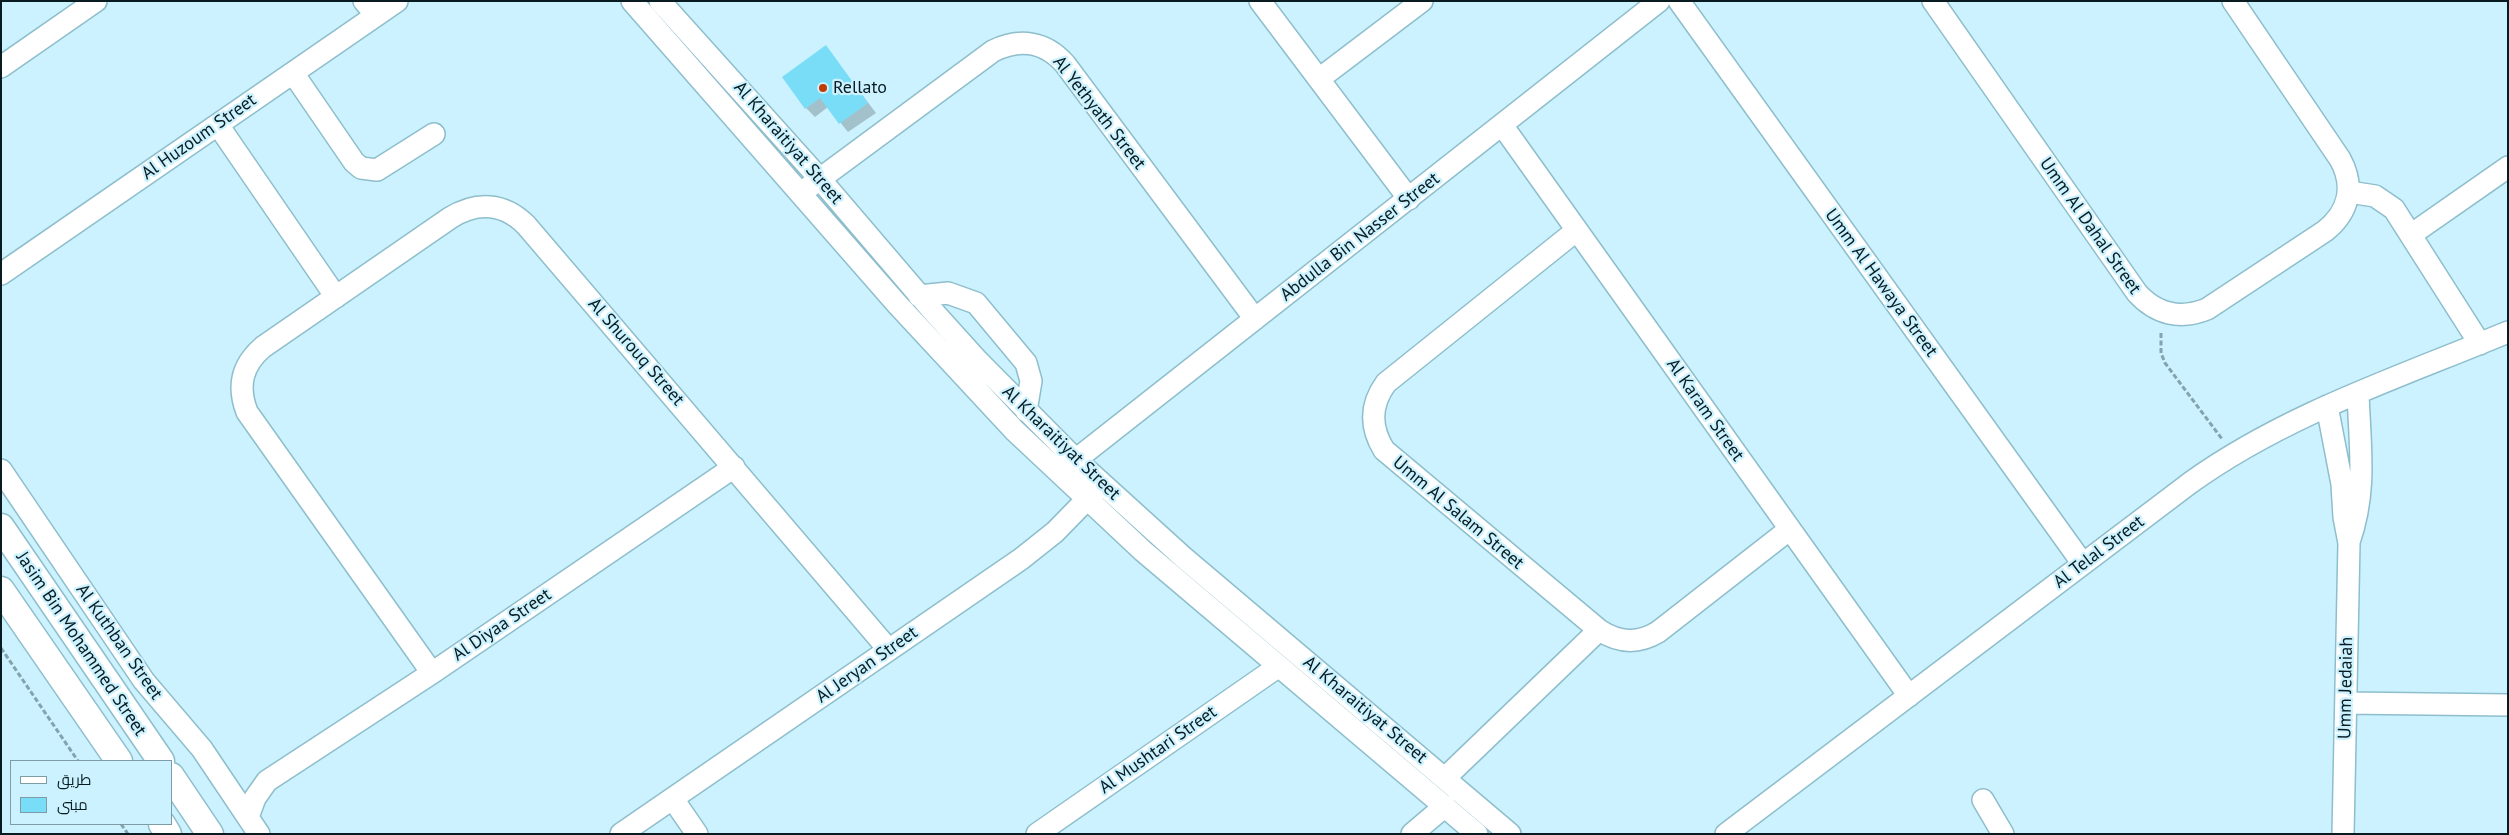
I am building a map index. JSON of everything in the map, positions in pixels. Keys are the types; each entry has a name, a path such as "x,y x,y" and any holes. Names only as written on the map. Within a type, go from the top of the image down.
{"main road":[{"name":"Jasim Bin Mohammed Street","path":"1,526 160,760"},
{"name":"Jasim Bin Mohammed Street","path":"1,590 118,760"},
{"path":"172,777 210,834"}],"street":[{"path":"1,67 96,1"},
{"name":"Al Huzoum Street","path":"1,274 293,73 370,8 397,1"},
{"name":"Al Kharaitiyat Street","path":"632,1 954,366 1016,431 1068,466"},
{"path":"1260,1 1409,199"},
{"path":"1319,79 1422,1"},
{"name":"Abdulla Bin Nasser Street","path":"1068,466 1660,1"},
{"name":"Umm Al Hawaya Street","path":"1679,1 2083,564"},
{"name":"Umm Al Dahal Street","path":"1933,1 2137,293 2151,306 2168,314"},
{"path":"2168,314 2188,315 2206,309 2325,231 2342,214 2349,192 2345,169 2340,158 2234,1"},
{"name":"Al Kharaitiyat Street","path":"665,3 820,179 919,296 1026,411 1068,466 1095,492 1142,550 1478,834"},
{"name":"Al Yethyath Street","path":"800,193 993,51 1014,43 1037,44 1057,55 1065,64 1255,319"},
{"path":"293,73 354,162 361,168 377,170 434,134"},
{"path":"218,124 336,296"},
{"name":"Al Karam Street","path":"1502,125 1909,696"},
{"path":"2412,234 2508,167"},
{"path":"2349,192 2366,193 2385,201 2394,209 2412,234 2480,344"},
{"name":"Al Shurouq Street","path":"432,673 247,412 241,392 244,371 255,354 459,212 468,208 490,206 510,212 526,226 734,467 888,650"},
{"name":"Umm Al Salam Street","path":"1577,230 1386,383 1376,400 1373,422 1379,442 1392,458 1598,630 1623,641 1642,640 1650,636 1790,529"},
{"path":"919,296 948,293 976,303 1026,362 1031,381 1026,411"},
{"name":"Al Telal Street","path":"1730,833 2083,564 2233,454 2279,428 2327,406 2508,332"},
{"name":"Umm Jedaiah","path":"2349,543 2358,519 2361,497 2358,394"},
{"name":"Umm Jedaiah","path":"2327,406 2342,484 2344,518 2349,543 2343,834"},
{"name":"Al Diyaa Street","path":"254,826 255,798 267,781 432,673 734,467"},
{"name":"Al Kuthban Street","path":"1,470 144,682 191,734 254,826"},
{"name":"Al Kharaitiyat Street","path":"1095,492 1182,557 1510,834"},
{"name":"Al Jeryan Street","path":"621,834 1021,560 1055,532 1095,492"},
{"path":"1445,778 1598,630"},
{"name":"Al Mushtari Street","path":"1038,834 1279,666"},
{"path":"2346,703 2508,706"},
{"name":"Al Diyaa Street","path":"226,785 267,781"},
{"path":"674,799 697,834"},
{"path":"1983,800 2003,834"},
{"path":"1412,834 1445,806"}],"path":[{"path":"2168,314 2160,341 2165,364 2233,454"},
{"path":"1,648 77,760"}],"building":[{"name":"Rellato","path":"826,45 868,103 839,124 820,98 805,109 782,77"}],"place":[{"name":"Rellato","path":"823,88"}]}
